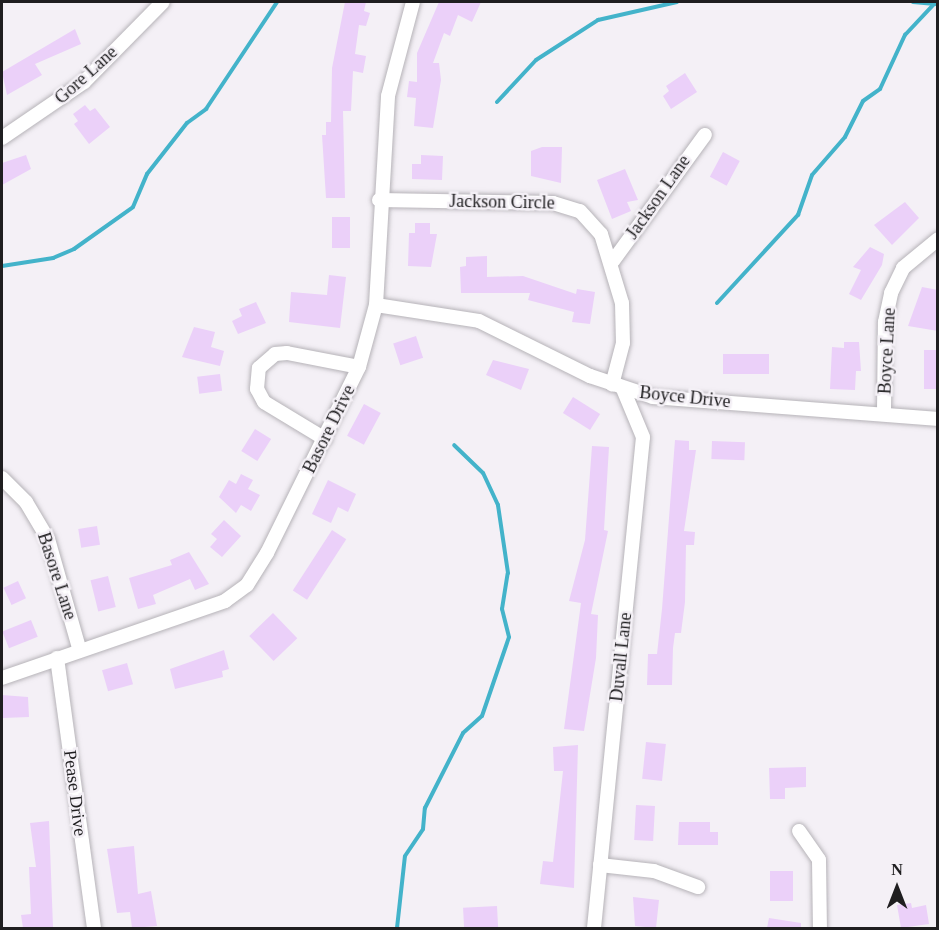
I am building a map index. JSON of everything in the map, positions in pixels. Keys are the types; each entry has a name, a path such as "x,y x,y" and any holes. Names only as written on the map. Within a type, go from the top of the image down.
{"street":[{"name":"Gore Lane","path":"2,138 84,82 163,2"},
{"name":"Basore Drive","path":"2,678 57,658 154,629 225,601 247,585 325,439 359,367 376,304 379,200 388,96 413,2"},
{"name":"Jackson Lane","path":"613,261 705,135"},
{"name":"Jackson Circle","path":"379,200 567,204 591,220 613,261 623,343 618,387"},
{"name":"Boyce Lane","path":"884,411 885,322 891,292 903,268 938,238"},
{"name":"Boyce Drive","path":"376,304 479,321 618,387 653,397 884,411 938,419"},
{"path":"325,439 264,402 257,389 259,368 275,354 287,353 359,367"},
{"name":"Duvall Lane","path":"594,928 643,438 618,387"},
{"name":"Basore Lane","path":"2,478 26,502 48,539 80,651"},
{"name":"Pease Drive","path":"57,658 94,928"},
{"path":"799,831 819,860 820,928"},
{"path":"600,865 654,871 698,887"}],"building":[{"path":"345,2 366,2 364,11 370,13 366,26 359,25 355,54 366,56 363,73 353,71 351,111 343,111 345,198 326,198 322,135 326,135 326,122 331,122 332,68"},
{"path":"439,2 481,2 472,22 458,15 450,36 444,33 433,63 439,63 441,80 433,128 414,126 416,98 407,97 409,81 417,82 417,53"},
{"path":"75,29 81,44 35,64 42,75 7,95 2,72"},
{"path":"685,73 697,92 671,109 663,96 669,91 666,86"},
{"path":"85,105 90,111 95,108 110,127 89,144 74,124 78,121 73,114"},
{"path":"542,147 562,147 561,183 531,176 531,151"},
{"path":"723,152 740,161 727,186 710,177"},
{"path":"26,155 31,169 2,185 2,163"},
{"path":"421,155 443,156 442,180 412,179 412,164 421,164"},
{"path":"625,169 638,200 627,202 631,211 612,219 597,180"},
{"path":"905,202 919,218 892,245 874,225"},
{"path":"332,217 350,217 350,248 332,248"},
{"path":"415,223 430,223 430,234 437,234 431,267 408,266 409,233 415,233"},
{"path":"870,247 884,254 882,265 861,300 849,294 861,270 853,267"},
{"path":"487,256 487,277 523,276 576,294 577,289 595,292 590,324 572,322 574,312 528,300 530,293 461,293 460,267 466,266 466,257"},
{"path":"329,275 346,277 340,328 289,322 291,292 327,295"},
{"path":"922,287 938,290 938,331 908,326"},
{"path":"256,302 266,323 238,334 232,321 242,316 239,309"},
{"path":"194,327 215,332 211,347 224,351 220,366 182,357"},
{"path":"416,336 423,358 400,365 393,343"},
{"path":"844,342 859,342 861,371 856,371 855,390 830,389 832,347 844,348"},
{"path":"924,350 938,350 938,389 924,389"},
{"path":"723,354 769,354 769,374 723,374"},
{"path":"493,360 529,369 521,390 486,375"},
{"path":"220,374 222,391 199,394 197,377"},
{"path":"573,397 600,414 590,430 563,413"},
{"path":"364,404 381,413 364,445 347,436"},
{"path":"255,429 271,439 257,461 241,451"},
{"path":"675,440 689,441 689,450 696,450 684,531 695,532 694,545 686,545 685,602 681,633 675,633 672,685 647,685 648,654 657,654"},
{"path":"712,441 745,442 744,460 711,459"},
{"path":"592,446 609,447 604,530 608,531 591,614 598,615 596,658 584,731 564,729 581,603 569,601 585,540"},
{"path":"241,474 253,480 248,489 260,495 251,511 241,505 236,513 219,497 229,480 236,484"},
{"path":"328,480 356,494 348,512 338,507 331,523 312,514"},
{"path":"224,520 241,536 222,557 210,547 217,539 211,534"},
{"path":"97,526 100,545 81,548 78,529"},
{"path":"332,530 346,539 307,600 293,590"},
{"path":"189,552 209,584 195,590 190,579 153,595 156,604 138,609 129,578 172,565 170,560"},
{"path":"108,576 116,607 98,611 91,580"},
{"path":"18,581 26,598 12,605 3,588"},
{"path":"273,613 297,638 274,661 249,636"},
{"path":"31,620 38,637 9,648 2,632"},
{"path":"224,650 229,669 222,671 223,677 175,689 170,669"},
{"path":"127,663 133,684 108,691 102,670"},
{"path":"2,695 28,697 29,717 3,718"},
{"path":"646,742 666,744 662,781 642,779"},
{"path":"578,745 574,888 540,884 543,861 553,862 563,771 554,771 553,747"},
{"path":"806,767 806,787 785,788 785,799 770,799 769,768"},
{"path":"636,805 655,806 653,841 634,840"},
{"path":"49,821 53,927 23,928 21,915 31,914 29,867 36,867 30,823"},
{"path":"679,822 710,822 710,832 718,832 718,845 678,845"},
{"path":"134,846 138,894 151,891 157,926 132,928 130,912 117,913 107,849"},
{"path":"770,871 793,871 793,901 770,901"},
{"path":"633,897 659,900 656,928 635,926"},
{"path":"911,903 912,908 926,905 929,924 901,928 897,905"},
{"path":"497,906 498,928 464,928 463,908"},
{"path":"769,918 801,923 801,928 767,928"}],"waterway":[{"path":"2,266 53,258 74,249 133,207 147,174 187,123 206,109 277,2"},
{"path":"497,102 536,60 598,20 677,2"},
{"path":"913,2 938,4"},
{"path":"717,303 798,215 812,175 845,137 863,101 880,89 905,35 934,4"},
{"path":"397,928 405,856 423,829 425,808 463,733 482,716 509,637 502,609 508,573 498,505 483,473 454,445"}]}
